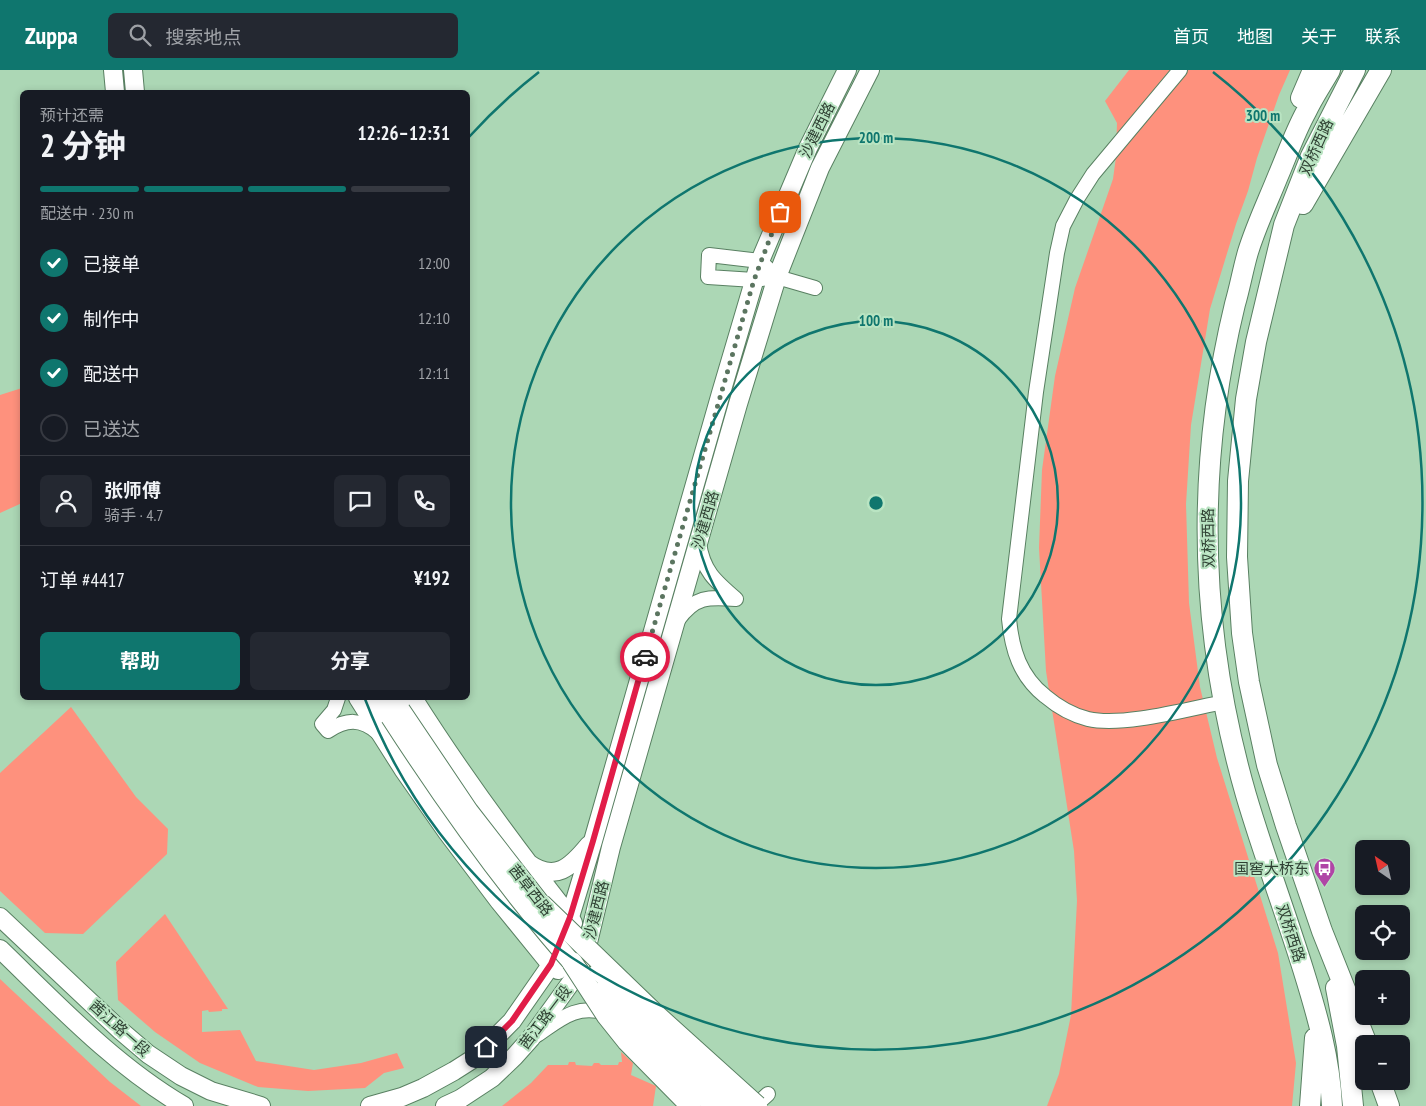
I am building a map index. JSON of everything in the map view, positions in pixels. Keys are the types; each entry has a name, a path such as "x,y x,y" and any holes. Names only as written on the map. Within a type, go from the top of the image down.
{"highway":[{"path":"1233,313 1241,251 1258,193 1314,70"},
{"name":"双桥西路","path":"1330,70 1305,112 1248,251 1221,371 1211,438 1207,519 1210,598 1215,647 1224,702 1249,805 1317,1014 1328,1067 1332,1106"},
{"name":"双桥西路","path":"1322,930 1267,765 1250,689 1242,633 1236,557 1238,481 1246,399 1284,225 1310,156 1354,70"},
{"path":"1264,311 1283,245 1295,218 1381,70"},
{"path":"541,904 655,1014 760,1102"},
{"path":"1322,930 1363,1035"},
{"path":"1322,930 1332,965 1347,1046 1353,1106"},
{"path":"577,965 607,1016 627,1042 691,1106"},
{"path":"1310,1106 1317,1014"},
{"path":"1383,1090 1389,1106"}],"main road":[{"path":"113,70 115,90"},
{"path":"133,70 135,90"},
{"name":"沙建西路","path":"551,964 570,917 593,841 760,261 808,148 847,70"},
{"name":"沙建西路","path":"577,965 738,404 777,277 820,168 870,70"},
{"path":"359,700 469,862 551,964 577,965 570,917 525,860 450,755 400,706"},
{"name":"茜草西路","path":"384,700 400,706 469,811 541,904 619,994 687,1064 735,1106"},
{"name":"茜草西路","path":"400,706 458,820 530,913 647,1043 714,1106"},
{"path":"469,862 505,833"},
{"path":"525,860 544,872 560,872 573,863 593,841"},
{"name":"茜江路一段","path":"0,917 148,1054 180,1076 211,1091 261,1106"},
{"name":"茜江路一段","path":"0,949 122,1063 151,1086 184,1106"},
{"name":"茜江路一段","path":"370,1106 402,1097 423,1088 476,1057 512,1021 551,964"},
{"name":"茜江路一段","path":"444,1106 492,1078 514,1057 531,1038 577,965"}],"street":[{"path":"1180,70 1093,174 1077,199 1064,226 1057,254 1036,392 1010,619 1011,639 1017,660 1027,678 1039,692 1054,704 1072,714 1090,719 1111,721 1224,702"},
{"path":"777,277 760,261 709,255 708,276 754,280 777,277 815,288"},
{"path":"674,625 684,611 704,598 736,599 707,570 701,554 699,541"},
{"path":"337,700 334,710 322,724 328,731 342,723 359,722 373,729 384,739"},
{"path":"577,965 625,993 735,1106"},
{"path":"577,965 606,1013 698,1106"},
{"path":"606,1013 625,993"},
{"path":"531,1038 574,1012 593,1009 606,1013"}],"shaded area":[{"path":"1129,70 1290,70 1279,95 1257,158 1210,309 1191,425 1186,504 1189,603 1200,687 1217,758 1278,953 1296,1063 1292,1106 1047,1106 1059,1074 1071,1015 1077,901 1074,851 1046,671 1039,548 1042,470 1055,376 1075,288 1113,179 1117,123 1105,101"},
{"path":"20,389 20,504 0,513 0,395"},
{"path":"71,707 136,797 168,829 167,854 83,934 45,933 0,891 0,773"},
{"path":"165,914 228,1009 209,1012 208,1010 202,1011 202,1032 240,1030 256,1061 314,1070 361,1063 397,1053 404,1068 384,1073 365,1088 308,1091 258,1087 200,1063 155,1032 118,1000 116,962"},
{"path":"0,979 110,1082 141,1106 0,1106"},
{"path":"621,1052 633,1063 631,1075 656,1086 653,1106 502,1106 531,1083 548,1065 568,1065 569,1062 575,1062 576,1065 592,1066 594,1063 599,1063 601,1065 618,1065 619,1062 622,1062"}],"way so far":[{"path":"645,657 754,280 780,212"}],"place":[{"name":"国窖大桥东","path":"1325,887"}],"route":[{"path":"486,1047 512,1021 551,964 570,917 645,657"}]}
